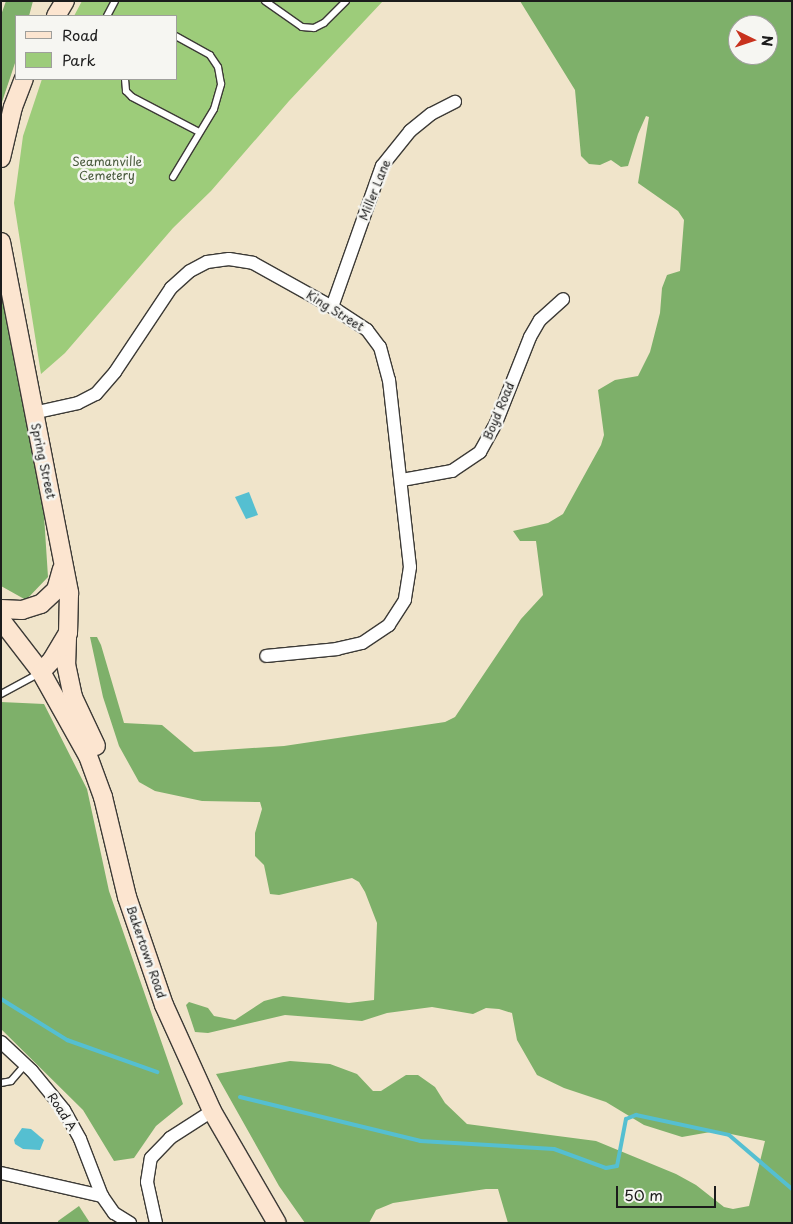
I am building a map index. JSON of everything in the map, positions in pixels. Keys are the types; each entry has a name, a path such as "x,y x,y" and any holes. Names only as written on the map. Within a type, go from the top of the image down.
{"street":[{"path":"1,158 13,107 24,80"},
{"name":"Miller Lane","path":"332,307 382,166 410,131 431,114 455,102"},
{"name":"Spring Street","path":"1,242 33,413 64,562 70,611 68,633 52,660 41,672"},
{"name":"King Street","path":"33,413 78,403 96,394 115,372 172,288 190,271 208,262 229,259 253,264 332,307 367,330 380,347 388,371 402,480 410,567 405,600 397,615 371,639 350,647 266,656"},
{"name":"Boyd Road","path":"402,480 452,471 480,452 496,423 530,337 540,320 563,299"},
{"path":"1,609 32,608 50,597 60,582 64,562"},
{"name":"Bakertown Road","path":"1,620 41,672 88,756 115,843 127,897 164,1005 212,1111 278,1223"},
{"path":"68,633 66,664 73,698 114,792 115,843"},
{"name":"Road A","path":"1,1042 56,1098 72,1124 102,1196 114,1213 130,1223"},
{"path":"156,1223 147,1182 151,1158 170,1138 212,1111"},
{"path":"1,1173 102,1196"}],"lane":[{"path":"108,15 115,1"},
{"path":"266,1 302,27 314,28 324,23 346,1"},
{"path":"173,177 218,99 221,77 210,55 178,37"},
{"path":"125,80 126,91 132,97 199,132"},
{"path":"1,694 41,672"},
{"path":"1,1082 11,1081 25,1065"}],"green space":[{"path":"6,1 33,1 29,15 15,15 15,63 1,105 1,15"},
{"name":"Seamanville Cemetery","path":"82,1 383,1 289,101 211,191 173,228 65,353 41,374 14,203 23,136 42,80 178,80 178,15 75,15"},
{"path":"520,1 792,1 792,1223 508,1223 498,1189 486,1189 393,1203 376,1210 369,1223 305,1223 279,1186 216,1074 290,1061 330,1064 357,1074 373,1091 381,1091 406,1075 418,1075 435,1087 445,1103 467,1124 596,1141 676,1174 696,1185 724,1207 733,1209 749,1206 765,1141 716,1131 682,1137 644,1125 606,1102 564,1088 537,1075 517,1040 512,1013 486,1008 473,1014 432,1007 387,1013 362,1021 285,1015 208,1033 195,1032 186,1005 189,1002 208,1008 214,1016 235,1020 264,1001 283,996 349,1003 374,1000 377,923 365,892 359,882 352,878 279,895 270,894 264,865 255,856 255,833 262,809 260,802 202,801 155,791 139,782 119,746 103,697 90,637 97,637 101,645 124,723 162,725 194,752 284,746 445,722 455,717 521,619 543,595 536,541 520,541 513,531 548,523 563,514 601,445 604,435 598,390 615,380 638,376 650,352 660,313 662,288 667,275 680,271 684,220 678,211 638,183 649,117 646,116 638,134 628,166 621,167 611,160 600,165 589,164 581,156 575,90"},
{"path":"1,281 5,315 43,500 48,577 26,600 1,586"},
{"path":"1,702 44,704 87,789 109,891 183,1104 156,1126 134,1158 114,1161 83,1110 1,1029"},
{"path":"79,1206 90,1223 58,1223 58,1221"}],"water":[{"path":"249,492 258,515 246,519 235,497"},
{"path":"22,1128 31,1129 44,1140 40,1150 23,1149 15,1144 14,1140"}],"waterway":[{"path":"1,999 67,1040 157,1072"},
{"path":"240,1097 420,1141 554,1149 606,1168 617,1166 626,1119 636,1115 729,1135 792,1189"}]}
